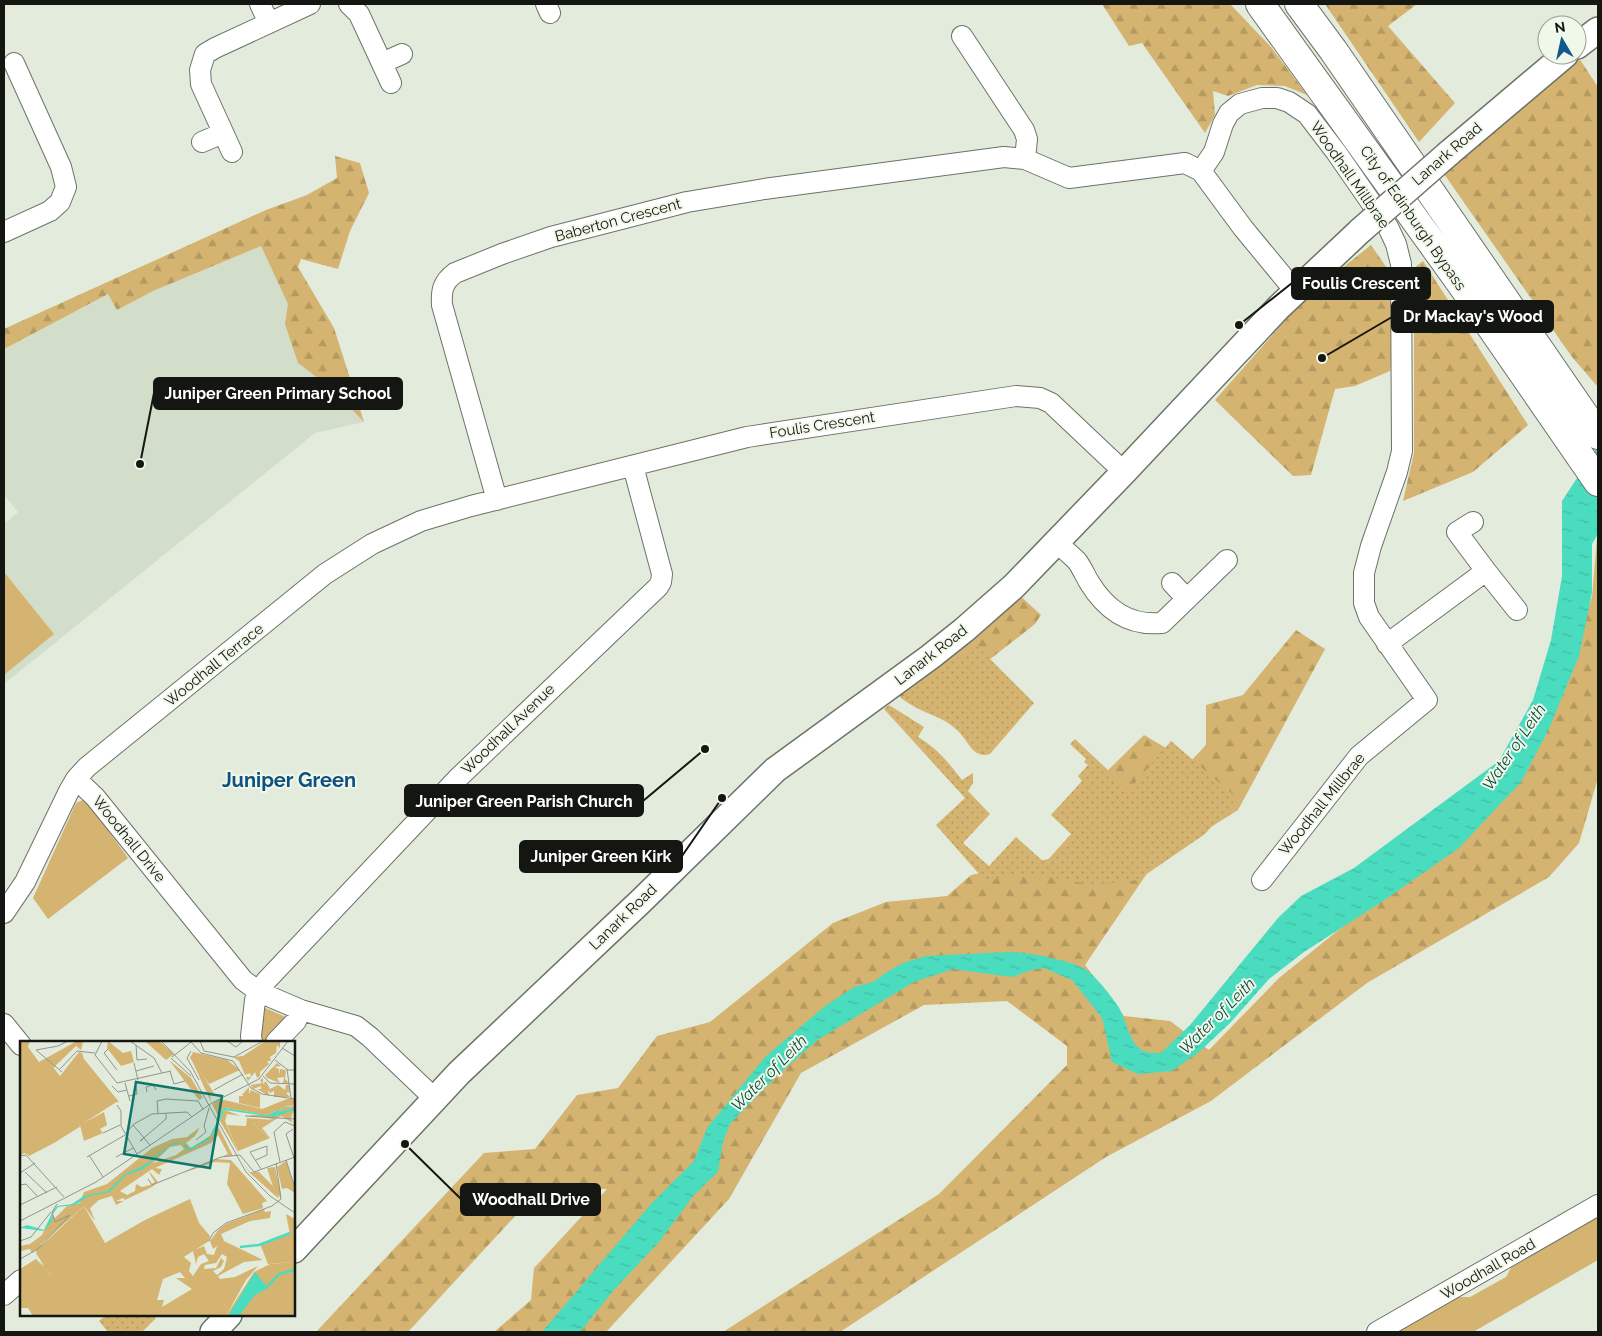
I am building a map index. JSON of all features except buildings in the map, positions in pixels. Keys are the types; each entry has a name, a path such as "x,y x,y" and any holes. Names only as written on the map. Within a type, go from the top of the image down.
{"highway":[{"name":"City of Edinburgh Bypass","path":"1260,4 1462,285 1598,482"},
{"name":"City of Edinburgh Bypass","path":"1299,4 1333,50 1598,435"}],"main road":[{"path":"1587,38 1598,30"},
{"name":"Lanark Road","path":"295,1249 459,1072 640,902 775,770 887,689 964,630 1014,586 1295,291 1449,152 1553,65"},
{"path":"213,1332 228,1316"}],"street":[{"path":"260,4 269,23"},
{"path":"232,152 202,84 200,70 205,54 310,4"},
{"path":"349,4 359,14 391,83"},
{"path":"962,36 1024,130 1027,139 1024,159"},
{"path":"382,64 402,54"},
{"path":"4,232 50,211 60,202 66,188 61,167 14,63"},
{"name":"Woodhall Millbrae","path":"1201,171 1214,152 1223,124 1229,113 1240,104 1262,98 1277,98 1289,102 1308,114 1388,227 1396,244 1401,272 1402,451 1397,472 1371,546 1364,573 1363,588 1364,603 1369,617 1427,700 1360,756 1262,880"},
{"path":"202,142 223,133"},
{"name":"Baberton Crescent","path":"497,500 442,305 442,286 455,273 551,237 687,202 764,189 1004,157 1024,159 1069,178 1185,163 1201,171"},
{"path":"1201,171 1243,228 1295,291"},
{"name":"Foulis Crescent","path":"497,500 771,432 1016,396 1030,396 1051,403 1124,472"},
{"name":"Woodhall Avenue","path":"259,992 273,974 457,779 658,587 662,574 633,466"},
{"name":"Woodhall Terrace","path":"4,913 25,882 76,779 87,767 325,574 348,558 372,544 421,521 497,500"},
{"path":"1473,522 1457,532 1517,610"},
{"path":"1057,543 1076,560 1097,594 1117,614 1127,619 1148,624 1162,623 1227,560"},
{"path":"1387,644 1486,571"},
{"path":"1172,584 1187,598"},
{"name":"Woodhall Drive","path":"76,779 95,797 243,980 259,992 301,1010 356,1026 435,1099"},
{"path":"252,1041 255,1000 259,992"},
{"path":"277,1041 296,1021 301,1010"},
{"path":"4,1024 20,1043"},
{"name":"Woodhall Road","path":"1377,1332 1598,1205"},
{"path":"4,1295 20,1281"}],"shaded area":[{"path":"266,210 364,422 315,433 4,684 4,524 18,512 4,495 4,329"}],"green space":[{"path":"1102,4 1230,4 1271,47 1307,95 1285,86 1257,85 1228,96 1213,91 1215,115 1205,133 1142,43 1129,46"},
{"path":"1325,4 1417,4 1388,26 1455,103 1419,142"},
{"path":"1565,65 1584,65 1598,87 1598,387 1572,357 1442,171"},
{"path":"335,156 360,163 369,193 350,231 338,269 301,259 298,267 334,328 364,422 331,388 298,363 285,324 288,304 261,246 153,291 117,310 108,294 4,349 4,329 266,210 307,195 337,178"},
{"path":"1371,245 1389,271 1394,344 1390,371 1355,386 1335,389 1311,475 1293,476 1215,400 1305,298"},
{"path":"1423,261 1528,425 1473,472 1403,501 1414,453 1414,268"},
{"path":"1598,526 1598,778 1579,843 1549,877 1367,983 1211,1101 1106,1157 840,1332 723,1332 939,1194 1067,1065 1067,1046 1007,1001 924,1005 801,1073 729,1199 606,1332 494,1332 531,1300 534,1268 607,1189 540,1189 408,1332 316,1332 484,1153 535,1149 577,1095 618,1088 657,1036 710,1022 833,923 886,902 947,896 971,875 1082,852 1102,776 1144,735 1190,762 1206,745 1206,705 1243,695 1296,630 1325,649 1238,810 1154,863 1085,965 1124,1016 1170,1021 1209,1050 1279,978 1408,874 1560,697 1592,597"},
{"path":"4,572 54,634 4,675"},
{"path":"1016,592 1041,615 1035,624 975,671 921,704 901,698 893,685"},
{"path":"976,645 1034,703 990,754 984,755 975,752 958,731 949,724 901,698"},
{"path":"889,705 924,727 918,737 937,751 962,780 973,773 973,783 968,791 990,814 963,843 989,866 1016,837 1045,863 1071,834 1051,815 1082,781 1078,776 1088,765 1084,762 1086,759 1070,744 1075,739 1129,790 1171,741 1237,798 1205,834 1138,880 1095,885 1029,874 1006,876 986,882 936,825 965,798 884,709"},
{"path":"83,800 87,801 128,858 48,919 33,898 76,803"},
{"path":"261,1006 290,1019 268,1041 261,1041"},
{"path":"1598,1214 1598,1260 1473,1332 1394,1332 1456,1297 1470,1297 1506,1277 1512,1266"},
{"path":"105,1316 154,1316 156,1318 142,1332 108,1332 99,1321"}],"water":[{"name":"Water of Leith","path":"1598,446 1598,534 1592,544 1592,593 1579,656 1548,731 1521,782 1459,848 1383,901 1304,952 1269,979 1230,1023 1199,1052 1172,1071 1138,1074 1112,1062 1102,1018 1072,980 1044,968 1012,977 953,969 914,982 819,1039 780,1073 730,1124 723,1142 718,1172 694,1195 659,1242 613,1291 580,1332 542,1332 651,1204 694,1161 707,1128 765,1057 825,1006 854,987 873,982 903,963 926,956 1017,952 1038,955 1082,967 1096,978 1118,1006 1135,1044 1146,1052 1161,1053 1190,1025 1278,918 1301,896 1354,868 1499,761 1533,700 1551,640 1562,576 1562,501"}],"place":[{"name":"Foulis Crescent","path":"1239,325"},
{"name":"Dr Mackay's Wood","path":"1322,358"},
{"name":"Juniper Green Primary School","path":"140,464"},
{"name":"Juniper Green Parish Church","path":"705,749"},
{"name":"Juniper Green Kirk","path":"722,798"},
{"name":"Woodhall Drive","path":"405,1144"}],"district":[{"name":"Juniper Green","path":"289,780"}]}
